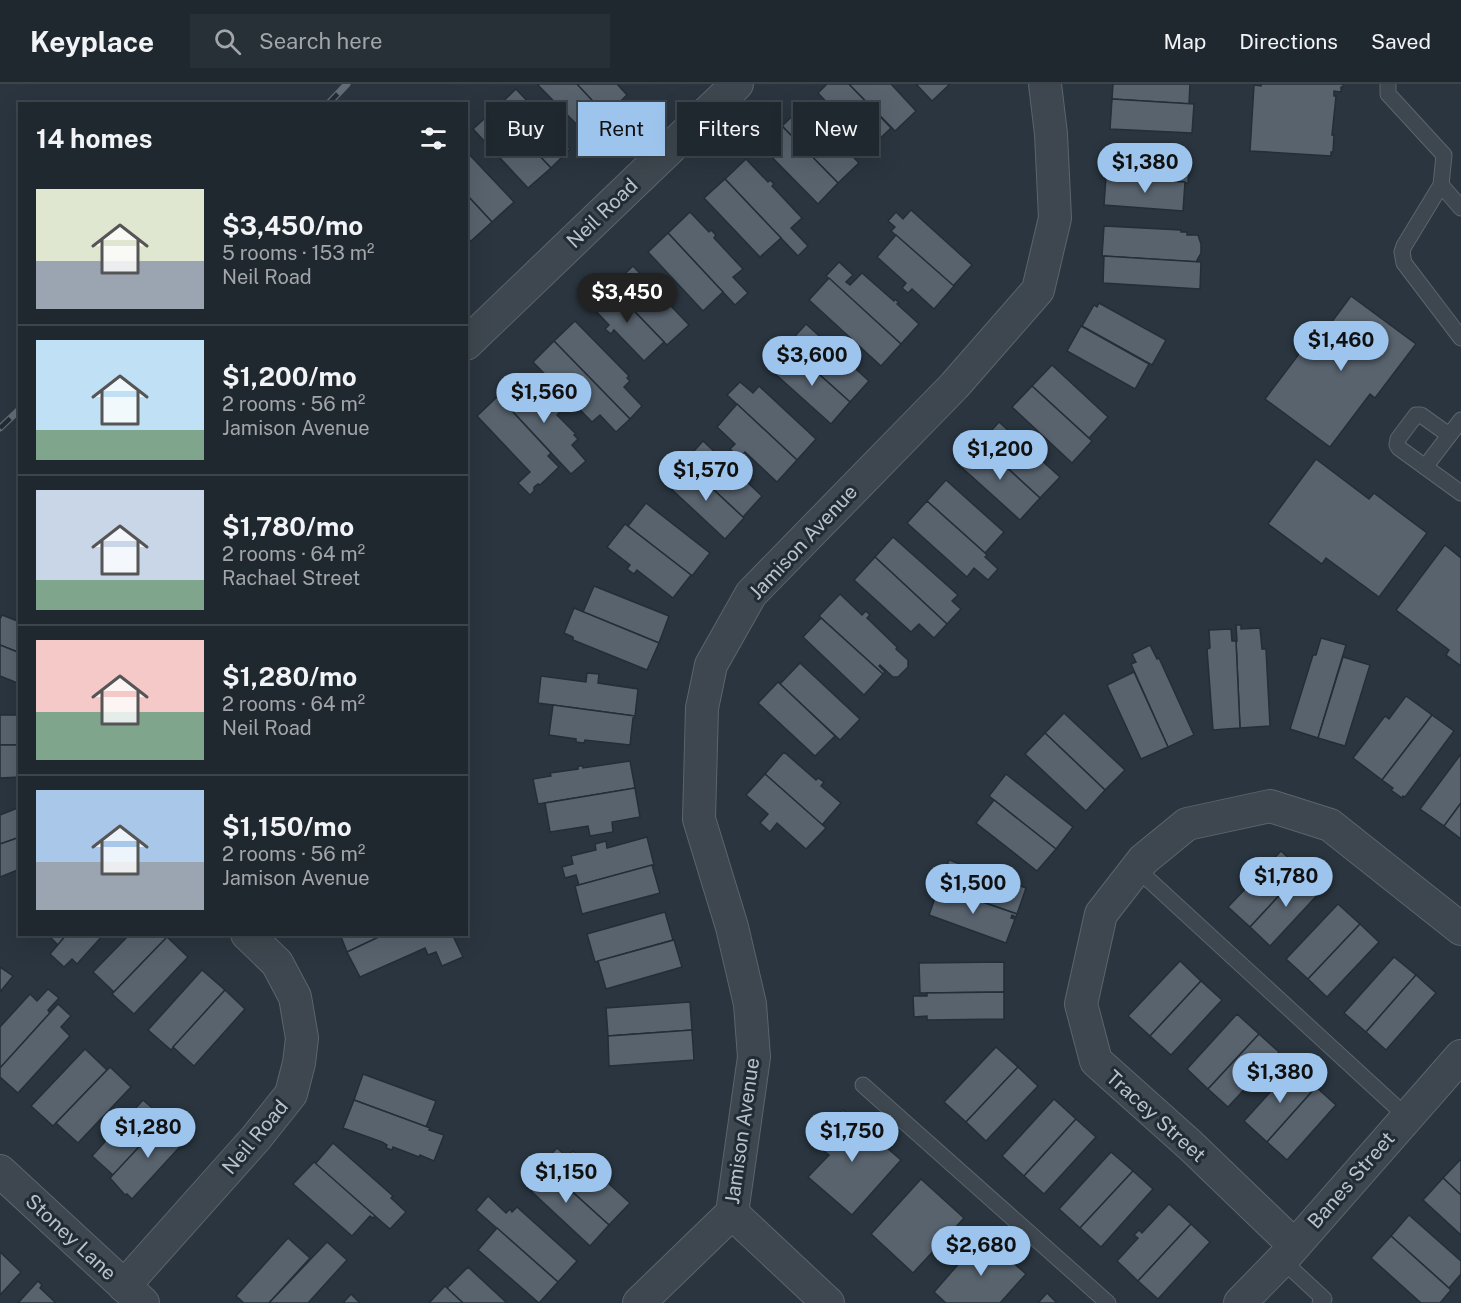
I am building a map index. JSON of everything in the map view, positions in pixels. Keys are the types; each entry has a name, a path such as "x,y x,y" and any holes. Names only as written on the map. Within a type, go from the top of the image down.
{"street":[{"name":"Neil Road","path":"468,342 737,84"},
{"name":"Jamison Avenue","path":"639,1303 732,1213 754,1057 750,1004 745,982 732,927 699,819 702,708 711,665 751,594 954,386 1038,290 1055,218 1051,134 1045,84"},
{"name":"Tracey Street","path":"1288,1253 1190,1145 1096,1062 1081,1004 1101,914 1138,866 1187,824 1269,806 1330,825 1461,929"},
{"name":"Neil Road","path":"134,1294 291,1094 299,1063 302,1038 295,997 277,963 249,936"},
{"name":"Banes Street","path":"1240,1303 1288,1253 1461,1056"},
{"name":"Stoney Lane","path":"0,1172 134,1294"},
{"path":"732,1213 828,1303"}],"lane":[{"path":"1389,84 1388,94 1444,155 1442,185 1404,246 1402,252 1404,263 1461,338"},
{"path":"1442,185 1461,208"},
{"path":"1449,435 1421,415 1416,415 1398,439 1397,445 1461,493"},
{"path":"1425,467 1461,420"},
{"path":"1138,866 1407,1117"},
{"path":"863,1085 1108,1303"},
{"path":"1288,1253 1324,1302"}],"building":[{"path":"537,84 577,84 594,102 578,102 578,126 566,114 566,102 555,102"},
{"path":"577,84 617,84 627,95 620,102 594,102"},
{"path":"827,84 849,84 866,102 827,102 818,93"},
{"path":"849,84 891,84 916,111 895,131 879,115 879,102 867,102"},
{"path":"916,84 950,84 932,101"},
{"path":"1113,84 1190,84 1189,104 1112,99"},
{"path":"1261,84 1343,84 1341,92 1334,91 1334,96 1336,96 1331,156 1250,151 1254,85 1261,86"},
{"path":"516,89 528,102 502,102"},
{"path":"1112,99 1194,104 1192,133 1110,129"},
{"path":"879,115 891,128 879,139"},
{"path":"793,116 793,137 782,126"},
{"path":"486,117 486,143 473,129"},
{"path":"781,127 793,137 793,156 811,156 838,183 818,204 771,156 781,156"},
{"path":"1110,148 1190,154 1188,183 1108,177"},
{"path":"468,153 514,202 492,222 468,196"},
{"path":"498,156 540,156 551,168 528,188"},
{"path":"540,156 563,156 551,168"},
{"path":"811,156 852,156 859,163 838,183"},
{"path":"746,159 768,182 770,180 774,184 772,186 802,218 791,228 808,246 798,256 725,179"},
{"path":"1106,177 1185,182 1183,211 1104,205"},
{"path":"725,179 781,238 760,257 704,198"},
{"path":"468,196 492,222 471,241 468,239"},
{"path":"911,210 972,265 953,286 891,231 895,227 888,221 896,212 903,219"},
{"path":"690,212 709,232 711,230 716,235 714,238 743,269 733,277 748,293 735,305 668,233"},
{"path":"1104,226 1181,230 1181,232 1187,232 1187,235 1198,235 1201,253 1196,262 1102,256"},
{"path":"668,233 723,292 703,311 648,252"},
{"path":"896,235 954,286 934,309 912,289 908,293 902,288 906,283 877,257"},
{"path":"1104,256 1201,262 1200,289 1103,283"},
{"path":"839,262 853,275 846,282 850,285 862,273 894,301 895,299 899,303 897,304 919,324 901,344 826,276"},
{"path":"633,266 689,325 667,345 611,287"},
{"path":"829,278 901,344 881,366 809,300"},
{"path":"611,287 664,342 644,361 614,330 611,334 605,329 609,325 591,306"},
{"path":"1351,296 1416,344 1375,398 1370,394 1330,447 1265,399 1305,346 1311,350"},
{"path":"1099,303 1166,340 1152,365 1082,326 1094,305 1097,307"},
{"path":"575,321 629,376 627,378 630,381 624,387 642,406 630,419 554,341"},
{"path":"806,324 869,381 850,402 787,345"},
{"path":"1081,326 1149,364 1135,389 1067,351"},
{"path":"554,341 630,419 616,432 600,415 592,422 533,362"},
{"path":"792,350 850,402 831,424 773,372"},
{"path":"1052,365 1108,417 1089,438 1032,386"},
{"path":"519,377 547,408 554,406 560,412 557,415 576,434 574,435 578,439 572,445 586,461 571,474 498,396"},
{"path":"740,382 753,393 759,386 816,439 797,460 727,395"},
{"path":"1032,386 1092,441 1072,463 1012,407"},
{"path":"498,396 551,453 548,456 559,467 540,485 534,487 530,495 518,483 530,472 477,416"},
{"path":"737,404 797,460 777,482 745,452 739,458 730,449 735,444 717,427"},
{"path":"999,422 1060,477 1040,498 980,443"},
{"path":"703,441 762,496 743,517 684,462"},
{"path":"980,443 1040,498 1020,520 959,465"},
{"path":"1316,459 1369,499 1374,493 1427,533 1379,597 1326,558 1322,564 1268,524"},
{"path":"687,465 744,518 725,539 668,486"},
{"path":"946,480 1004,532 985,553 927,501"},
{"path":"927,501 985,553 987,555 985,557 998,569 988,580 974,568 967,577 907,523"},
{"path":"646,503 710,553 692,576 628,526"},
{"path":"625,524 691,575 673,598 637,570 634,574 627,569 630,565 607,547"},
{"path":"893,537 958,595 952,601 961,609 947,624 875,557"},
{"path":"1445,545 1461,558 1461,666 1446,655 1449,650 1396,610"},
{"path":"875,557 947,624 934,638 919,624 911,632 854,580"},
{"path":"594,586 669,616 659,643 583,612"},
{"path":"840,594 862,615 866,611 870,615 867,618 908,660 908,667 898,677 893,677 880,665 885,672 883,674 819,616"},
{"path":"574,608 659,643 647,670 573,640 573,637 564,633"},
{"path":"2,615 18,621 18,652 0,645"},
{"path":"821,618 883,674 864,695 803,637"},
{"path":"1236,625 1241,625 1241,629 1260,628 1262,649 1266,649 1270,726 1240,728"},
{"path":"1231,629 1232,641 1236,641 1240,728 1213,730 1207,649 1210,648 1209,630"},
{"path":"1321,638 1346,645 1318,738 1290,729 1313,655 1316,655"},
{"path":"0,645 18,652 18,683 0,676"},
{"path":"1150,645 1157,659 1159,658 1194,735 1168,747 1131,664 1136,662 1132,654"},
{"path":"1343,657 1370,665 1345,746 1318,738"},
{"path":"800,663 860,719 840,740 780,684"},
{"path":"1134,672 1168,747 1141,759 1107,685"},
{"path":"587,673 599,674 598,683 638,689 635,716 538,703 541,676 586,682"},
{"path":"778,682 835,736 815,756 758,703"},
{"path":"1406,696 1432,715 1382,780 1353,758 1385,716 1389,719"},
{"path":"553,705 635,716 630,745 585,740 584,743 576,742 576,739 549,735"},
{"path":"1064,713 1125,770 1105,790 1045,733"},
{"path":"0,715 18,715 18,745 0,745"},
{"path":"1432,715 1454,731 1402,798 1382,780"},
{"path":"1045,733 1105,790 1086,811 1025,754"},
{"path":"0,745 18,745 18,777 0,778"},
{"path":"784,752 816,780 818,778 824,782 821,786 841,803 822,825 765,774"},
{"path":"1461,754 1461,803 1444,826 1420,809"},
{"path":"630,761 635,788 538,804 533,779 551,776 550,773 578,769 578,766 583,766 583,768"},
{"path":"765,774 826,828 806,849 777,823 770,832 760,823 768,814 746,795"},
{"path":"1006,774 1073,827 1056,849 989,796"},
{"path":"635,788 640,817 612,822 613,832 590,836 588,826 550,832 545,803"},
{"path":"994,800 1056,849 1037,871 976,823"},
{"path":"1461,803 1461,839 1444,826"},
{"path":"18,808 18,838 0,844 0,815"},
{"path":"647,837 654,865 579,885 576,875 565,878 562,867 573,864 571,856 596,850 595,844 606,841 607,848"},
{"path":"18,838 18,870 0,877 0,844"},
{"path":"1281,851 1302,871 1250,927 1228,907 1247,887 1243,883 1249,877 1253,880"},
{"path":"949,860 1026,888 1017,914 939,887"},
{"path":"652,865 660,893 582,914 575,886"},
{"path":"1302,871 1322,890 1270,946 1250,927"},
{"path":"939,887 1017,914 1016,917 1012,915 1011,918 1015,919 1006,943 929,915"},
{"path":"1338,904 1360,924 1308,979 1286,959"},
{"path":"665,912 673,940 595,962 587,934"},
{"path":"1360,924 1379,942 1327,997 1308,979"},
{"path":"49,936 65,936 58,945"},
{"path":"65,936 102,936 77,964 72,959 64,967 50,954"},
{"path":"128,936 168,936 114,992 93,972"},
{"path":"341,936 381,936 347,952"},
{"path":"381,936 453,936 463,957 442,966 436,952 428,955 425,948 360,977 347,952"},
{"path":"167,937 188,957 134,1014 112,994"},
{"path":"674,940 682,967 606,989 598,961"},
{"path":"1394,957 1416,975 1366,1032 1344,1013"},
{"path":"1180,961 1201,981 1150,1036 1128,1016"},
{"path":"1004,962 1004,992 920,993 919,963"},
{"path":"0,967 13,976 0,992"},
{"path":"202,970 225,990 171,1050 148,1030"},
{"path":"1416,975 1436,993 1386,1050 1366,1032"},
{"path":"1201,981 1222,1000 1171,1055 1150,1036"},
{"path":"48,989 59,998 48,1010 50,1013 0,1068 0,1027 30,994 37,1001"},
{"path":"225,990 245,1009 194,1066 173,1047"},
{"path":"1004,992 1004,1019 927,1020 927,1016 914,1017 913,996 927,996 927,993"},
{"path":"690,1002 692,1030 608,1036 606,1008"},
{"path":"58,1004 71,1016 61,1027 70,1036 18,1093 0,1077 0,1068"},
{"path":"1237,1014 1259,1034 1208,1089 1187,1069"},
{"path":"692,1030 694,1060 609,1066 608,1036"},
{"path":"1259,1034 1279,1052 1228,1107 1208,1089"},
{"path":"996,1047 1018,1067 966,1122 944,1102"},
{"path":"85,1049 107,1070 53,1126 31,1106"},
{"path":"1294,1066 1316,1087 1267,1142 1244,1121"},
{"path":"110,1067 131,1087 78,1143 56,1123"},
{"path":"1018,1067 1038,1086 986,1141 966,1122"},
{"path":"363,1074 436,1101 426,1127 354,1100"},
{"path":"1316,1087 1336,1105 1287,1160 1267,1142"},
{"path":"1054,1099 1076,1119 1024,1176 1002,1156"},
{"path":"143,1100 165,1119 113,1175 92,1156"},
{"path":"354,1100 444,1135 434,1161 393,1147 392,1150 386,1148 387,1145 382,1142 343,1128"},
{"path":"843,1110 901,1160 852,1215 808,1177 829,1155 814,1142"},
{"path":"165,1119 187,1139 132,1199 127,1194 125,1195 110,1178"},
{"path":"1076,1119 1096,1137 1044,1194 1024,1176"},
{"path":"333,1143 393,1196 391,1198 406,1212 390,1229 315,1164"},
{"path":"557,1148 567,1157 573,1151 630,1203 609,1225 542,1164"},
{"path":"1111,1152 1133,1171 1080,1228 1059,1209"},
{"path":"1461,1159 1461,1195 1443,1178"},
{"path":"538,1161 609,1225 590,1246 531,1191 535,1187 524,1176"},
{"path":"314,1162 375,1216 373,1218 370,1216 352,1236 293,1184"},
{"path":"1133,1171 1153,1189 1101,1247 1080,1228"},
{"path":"1443,1178 1461,1195 1461,1235 1423,1200"},
{"path":"921,1179 964,1218 913,1273 871,1234"},
{"path":"488,1196 506,1213 510,1209 512,1212 517,1207 577,1261 558,1282 476,1210"},
{"path":"1169,1204 1191,1224 1138,1281 1117,1261 1138,1238 1134,1235 1139,1230 1142,1233"},
{"path":"1409,1215 1461,1261 1461,1274 1449,1288 1391,1236"},
{"path":"1191,1224 1210,1242 1158,1299 1138,1281"},
{"path":"497,1228 558,1282 539,1303 478,1250"},
{"path":"983,1236 1026,1274 1000,1303 946,1303 934,1292"},
{"path":"1391,1236 1451,1290 1440,1303 1421,1303 1371,1258"},
{"path":"288,1238 310,1258 269,1303 244,1303 236,1296"},
{"path":"327,1242 347,1260 308,1303 269,1303"},
{"path":"0,1252 21,1272 0,1295"},
{"path":"468,1267 507,1303 463,1303 447,1288"},
{"path":"38,1281 42,1285 40,1288 56,1303 18,1303"},
{"path":"445,1286 447,1288 463,1303 429,1303"},
{"path":"1047,1293 1057,1303 1038,1303"},
{"path":"351,1294 360,1303 343,1303"}],"railway":[{"path":"330,102 347,84"},
{"path":"0,428 18,411"}]}
